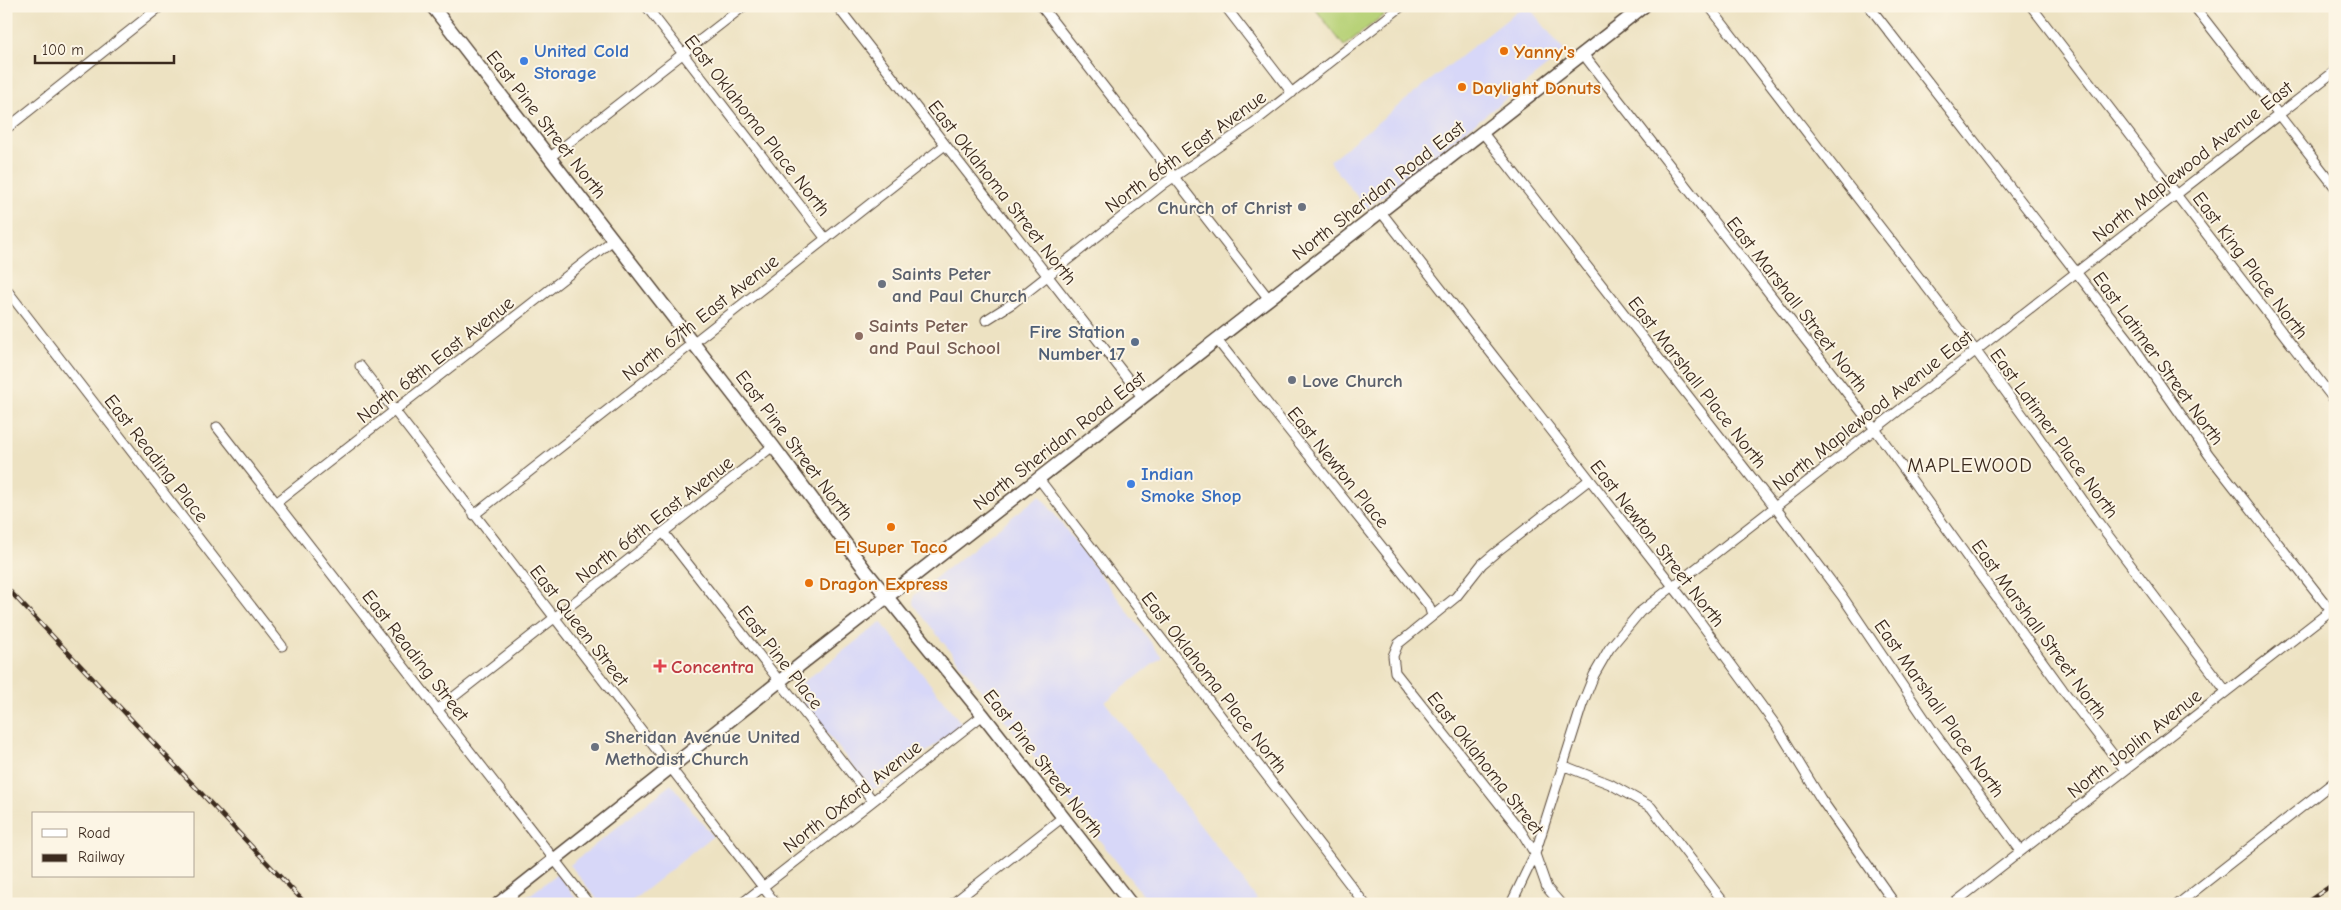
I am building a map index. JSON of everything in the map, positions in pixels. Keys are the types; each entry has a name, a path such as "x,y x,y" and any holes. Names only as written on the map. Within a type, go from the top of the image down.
{"main road":[{"name":"East Pine Street North","path":"432,6 773,446 828,522 1131,904"},
{"name":"North Sheridan Road East","path":"498,904 1644,6"}],"street":[{"path":"6,129 161,6"},
{"name":"East Oklahoma Place North","path":"646,6 826,239"},
{"path":"550,158 744,6"},
{"name":"East Oklahoma Street North","path":"837,6 1143,398"},
{"path":"1041,6 1269,299"},
{"path":"1225,6 1292,93"},
{"name":"North 66th East Avenue","path":"986,320 1013,304 1047,275 1174,177 1292,93 1402,6"},
{"name":"East Latimer Place North","path":"1708,6 1976,351 2098,522 2226,691"},
{"name":"East Latimer Street North","path":"1869,6 2129,340 2209,454 2333,610"},
{"name":"East King Place North","path":"2030,6 2335,402"},
{"path":"2194,6 2335,187"},
{"name":"East Marshall Street North","path":"1583,54 1875,428 2064,690 2125,770"},
{"name":"North Maplewood Avenue East","path":"1511,904 1535,854 1562,765 1594,675 1609,649 1640,612 2335,71"},
{"name":"East Marshall Place North","path":"1483,133 1775,506 1842,596 1933,731 2021,851"},
{"name":"North 67th East Avenue","path":"474,515 946,145"},
{"name":"East Newton Street North","path":"1381,212 1673,586 1777,727 1820,799 1895,904"},
{"name":"North 68th East Avenue","path":"276,503 613,240"},
{"name":"East Reading Place","path":"6,289 282,646"},
{"name":"East Newton Place","path":"1217,340 1429,606 1432,616"},
{"name":"East Queen Street","path":"360,366 776,904"},
{"name":"East Reading Street","path":"217,427 589,904"},
{"name":"North 66th East Avenue","path":"437,710 773,446"},
{"name":"East Oklahoma Place North","path":"1039,480 1365,904"},
{"path":"1432,616 1456,597 1482,564 1589,480"},
{"name":"East Pine Place","path":"664,532 872,801"},
{"name":"North Joplin Avenue","path":"1953,904 2333,610"},
{"name":"East Oklahoma Street","path":"1432,616 1398,644 1393,656 1394,672 1521,831 1535,854 1547,888 1561,904"},
{"name":"North Oxford Avenue","path":"741,904 983,715"},
{"path":"1562,765 1610,784 1651,807 1725,904"},
{"path":"2178,904 2335,781"},
{"path":"952,904 1063,817"}],"shaded area":[{"path":"1524,6 1528,6 1565,52 1367,209 1329,161"},
{"path":"1040,495 1162,657 1105,702 1257,899 1252,904 1150,904 913,604 914,595"},
{"path":"881,622 962,724 880,788 871,789 793,690"},
{"path":"671,784 713,836 628,904 601,904 570,865"},
{"path":"557,874 581,904 518,904"}],"green space":[{"path":"1313,6 1395,6 1344,46"}],"railway":[{"path":"6,587 306,904"},
{"path":"2304,904 2335,883"}],"place":[{"name":"Yanny's","path":"1504,51"},
{"name":"United Cold Storage","path":"524,61"},
{"name":"Daylight Donuts","path":"1462,87"},
{"name":"Church of Christ","path":"1302,207"},
{"name":"Saints Peter and Paul Church","path":"882,284"},
{"name":"Saints Peter and Paul School","path":"859,336"},
{"name":"Fire Station Number 17","path":"1135,342"},
{"name":"Love Church","path":"1292,380"},
{"name":"Indian Smoke Shop","path":"1131,484"},
{"name":"El Super Taco","path":"891,527"},
{"name":"Dragon Express","path":"809,583"},
{"name":"Concentra","path":"660,666"},
{"name":"Sheridan Avenue United Methodist Church","path":"595,747"}],"district":[{"name":"MAPLEWOOD","path":"1970,465"}]}
